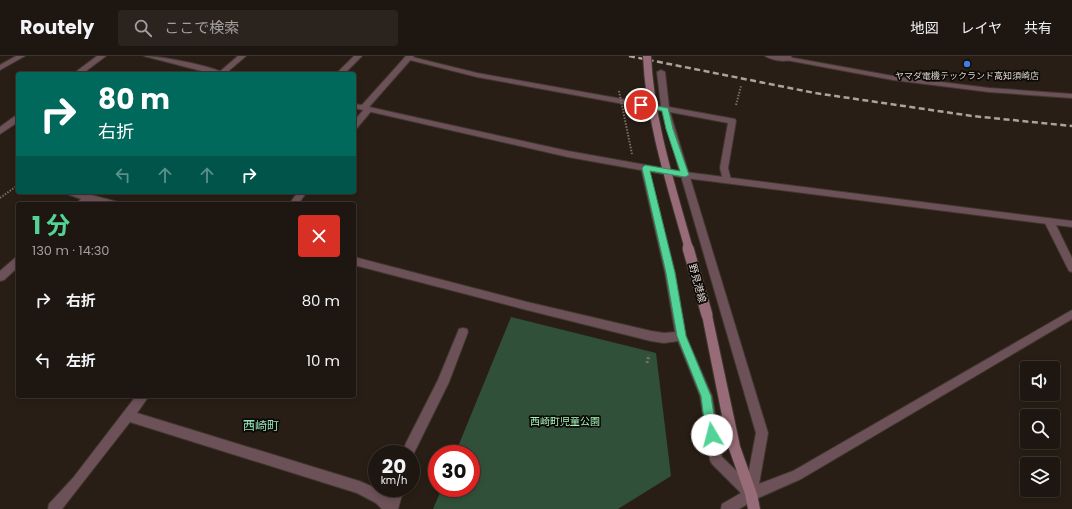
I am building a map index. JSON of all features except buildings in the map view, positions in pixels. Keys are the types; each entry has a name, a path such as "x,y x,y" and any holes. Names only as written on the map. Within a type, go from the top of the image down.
{"main road":[{"name":"野見港線","path":"647,56 648,89 659,140 707,314 734,446 751,494 754,509"}],"street":[{"path":"0,68 21,56"},
{"path":"81,72 102,56"},
{"path":"148,56 214,72"},
{"path":"223,72 242,56"},
{"path":"342,72 358,56"},
{"path":"769,56 915,80 989,90 1072,96"},
{"path":"356,123 366,108 409,57 477,75 732,121 724,168 727,180"},
{"path":"661,72 665,109 670,129 762,433 751,494"},
{"path":"356,106 561,152 685,175 1072,224"},
{"path":"2,127 16,119"},
{"path":"645,168 670,273 681,336 706,396 716,460 751,494"},
{"path":"76,194 106,202"},
{"path":"83,202 88,198"},
{"path":"1049,222 1072,268"},
{"path":"0,277 16,262"},
{"path":"356,262 527,306 651,336 664,338 681,336"},
{"path":"727,509 751,494 797,475 1072,314"},
{"path":"411,445 443,382 463,332"},
{"path":"54,509 77,482 141,398"},
{"path":"127,416 359,487 381,498 392,509 395,497"}],"path":[{"path":"620,91 632,154"},
{"path":"0,198 16,186"}],"green space":[{"name":"西崎町児童公園","path":"511,317 656,353 671,476 618,509 433,509 438,497 480,497 480,445 459,445"}],"railway":[{"path":"629,56 815,93 972,116 1072,126"}],"place":[{"name":"ヤマダ電機テックランド高知須崎店","path":"967,64"}],"district":[{"name":"西崎町","path":"261,426"}],"route":[{"path":"641,105 665,109 685,175 645,168 670,273 681,336 706,396 712,435"}]}
